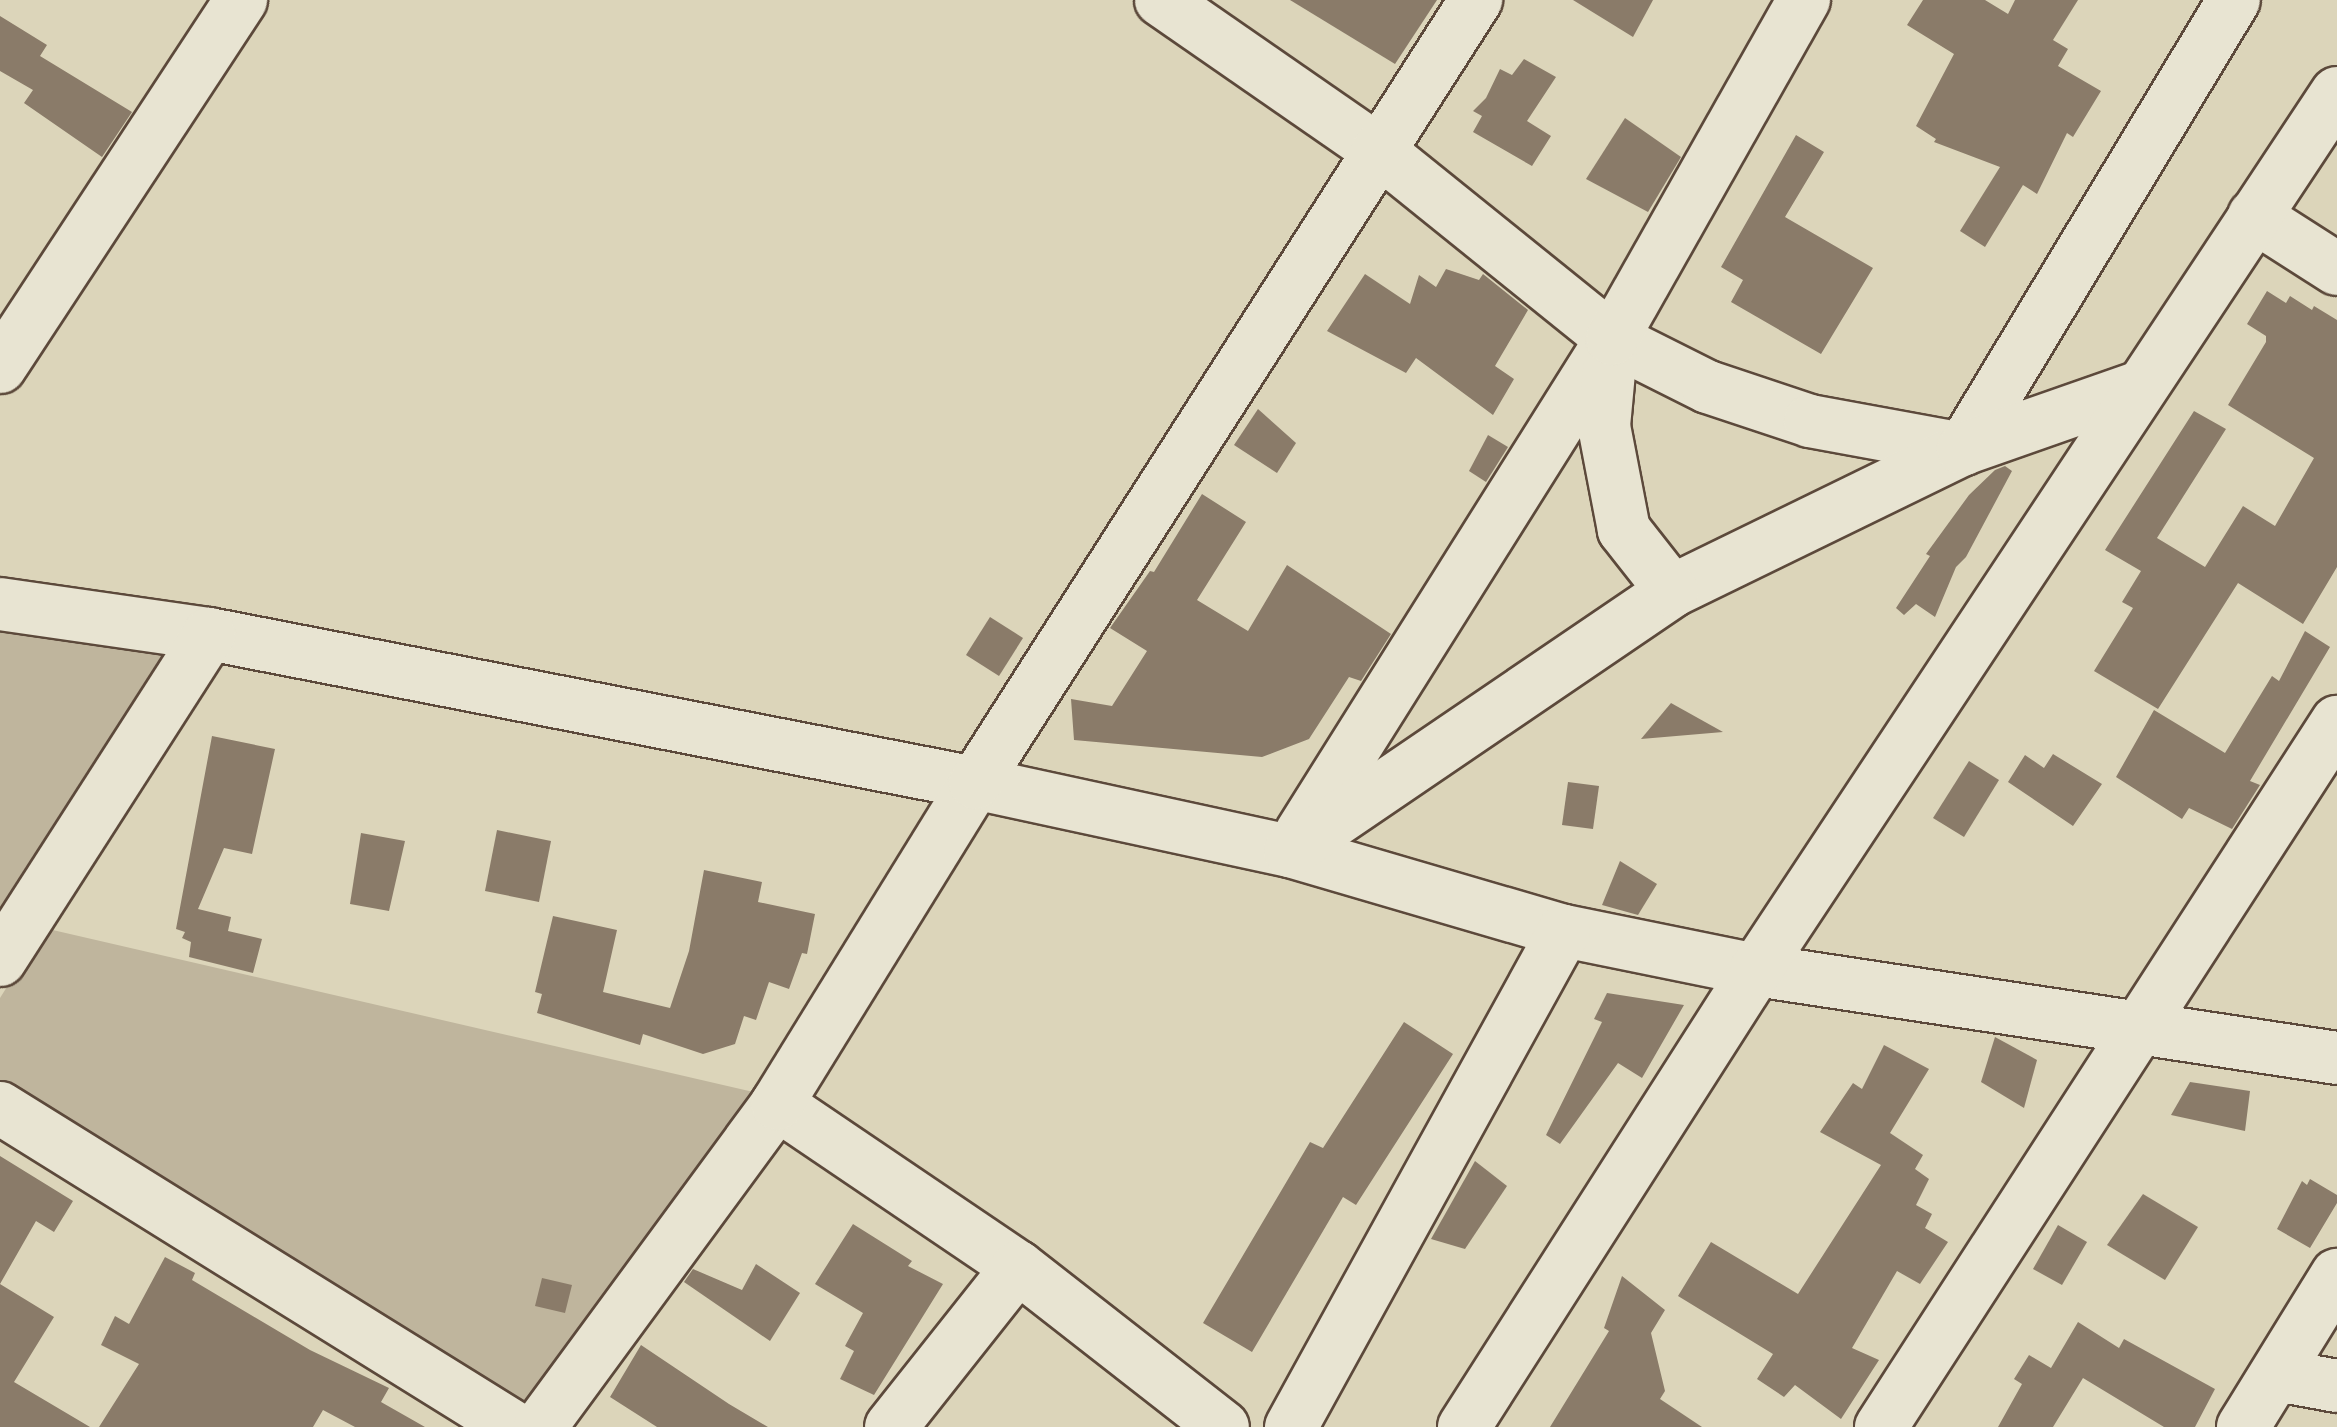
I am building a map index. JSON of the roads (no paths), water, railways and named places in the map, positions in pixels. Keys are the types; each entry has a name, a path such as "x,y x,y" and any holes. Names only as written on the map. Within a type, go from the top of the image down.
{"street":[{"path":"0,367 241,0"},
{"path":"1161,0 1378,150 1612,338 1708,387 1810,420 1963,449"},
{"path":"540,1427 778,1104 974,783 1476,0"},
{"path":"1290,851 1612,338 1804,0"},
{"path":"1963,449 2234,0"},
{"path":"1464,1427 1756,970 2337,93"},
{"path":"2254,216 2337,269"},
{"path":"1612,338 1604,426 1624,530 1672,592"},
{"path":"1290,851 1672,592 1963,449 2140,388"},
{"path":"0,604 209,634 974,783 1290,851 1564,931 1756,970 2141,1025 2337,1058"},
{"path":"0,960 209,634"},
{"path":"1881,1427 2337,722"},
{"path":"1291,1427 1564,931"},
{"path":"778,1104 1018,1268 1222,1427"},
{"path":"0,1108 512,1427"},
{"path":"892,1427 1018,1268"},
{"path":"2243,1427 2337,1275"},
{"path":"2277,1374 2337,1386"}]}
